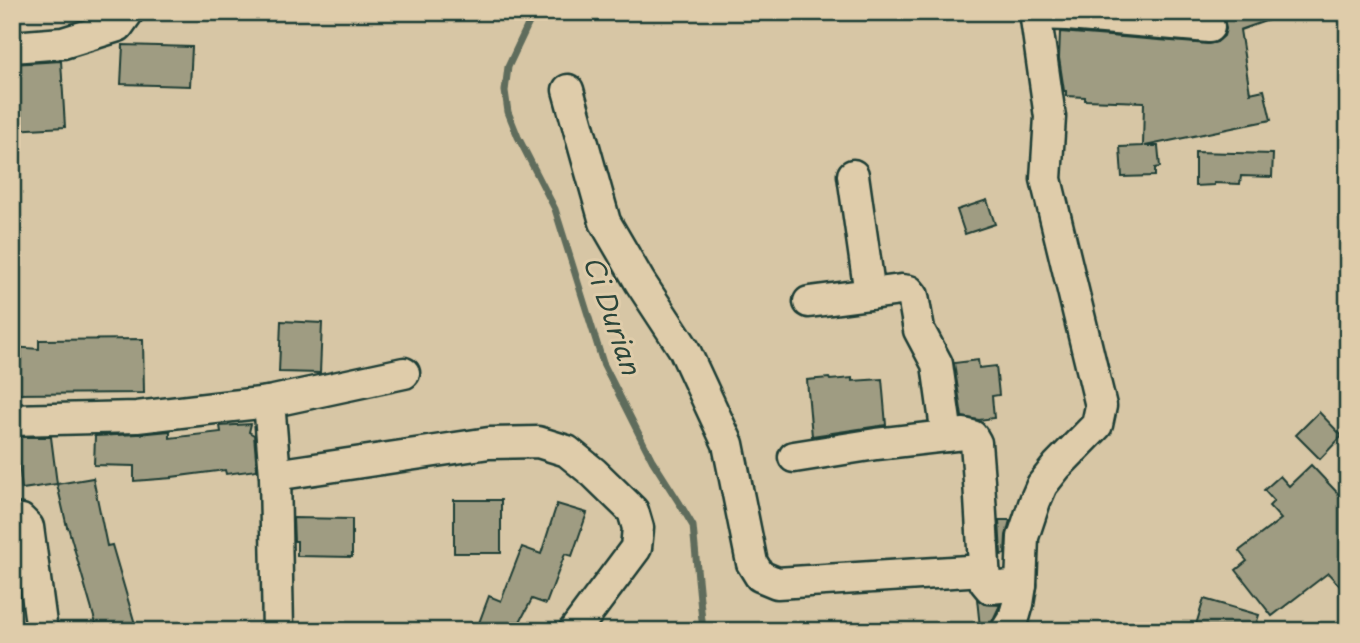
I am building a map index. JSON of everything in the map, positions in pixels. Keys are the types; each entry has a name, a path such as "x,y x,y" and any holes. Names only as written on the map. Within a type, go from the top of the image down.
{"street":[{"path":"12,47 63,43 118,26 128,12"},
{"path":"1006,631 1016,611 1021,586 1023,537 1035,501 1042,485 1057,466 1097,425 1101,407 1046,178 1050,117 1035,13 1209,27"},
{"path":"568,90 605,222 684,349 728,444 752,563 760,576 778,583 984,570"},
{"path":"853,175 870,294"},
{"path":"809,302 909,291 913,296 919,330 937,363 947,436"},
{"path":"12,420 137,417 269,402 404,373"},
{"path":"269,402 275,475 278,631"},
{"path":"794,457 947,436 972,436 976,443 985,583 990,588 1021,586"},
{"path":"275,475 488,443 538,442 567,451 633,511 638,528 636,548 574,631"},
{"path":"12,519 21,520 28,527 42,631"}],"building":[{"path":"1218,12 1282,12 1283,15 1240,30 1250,93 1264,90 1271,120 1145,146 1158,146 1160,167 1155,168 1155,176 1122,177 1120,147 1143,146 1144,102 1085,100 1085,97 1066,96 1059,58 1060,32 1208,44 1217,42 1224,36 1224,19"},
{"path":"123,45 192,47 190,86 121,84"},
{"path":"61,61 65,127 12,130 12,64"},
{"path":"1195,152 1273,154 1272,177 1241,176 1240,184 1214,183 1195,186"},
{"path":"987,200 995,224 965,234 957,210"},
{"path":"281,321 322,323 320,373 279,372"},
{"path":"143,339 144,393 12,394 12,347 39,349 39,340"},
{"path":"978,360 979,368 996,366 999,395 992,396 994,418 979,420 962,417 954,363"},
{"path":"852,378 852,381 882,379 886,425 812,436 807,380"},
{"path":"1319,412 1342,436 1320,459 1296,435"},
{"path":"251,424 249,432 254,435 257,470 226,474 225,470 134,481 134,466 94,465 95,436 170,431 170,438 221,432 220,426"},
{"path":"16,437 51,437 57,484 22,489"},
{"path":"1311,465 1348,504 1348,595 1328,573 1272,616 1236,570 1247,561 1239,551 1281,519 1269,506 1274,501 1264,490 1280,476 1289,486"},
{"path":"93,478 107,546 112,545 137,631 98,631 67,527 57,484"},
{"path":"454,500 501,500 501,553 454,553"},
{"path":"557,504 587,513 572,556 565,554 546,604 532,599 515,631 476,631 489,596 501,601 522,547 541,554"},
{"path":"293,518 352,519 352,557 297,556"},
{"path":"999,520 1010,520 1005,554 1001,555"},
{"path":"977,599 984,604 1000,605 990,626 980,627"},
{"path":"1204,599 1259,615 1254,631 1194,631"}],"waterway":[{"name":"Ci Durian","path":"534,12 508,67 505,91 508,112 555,209 603,363 652,460 693,526 703,631"}]}
